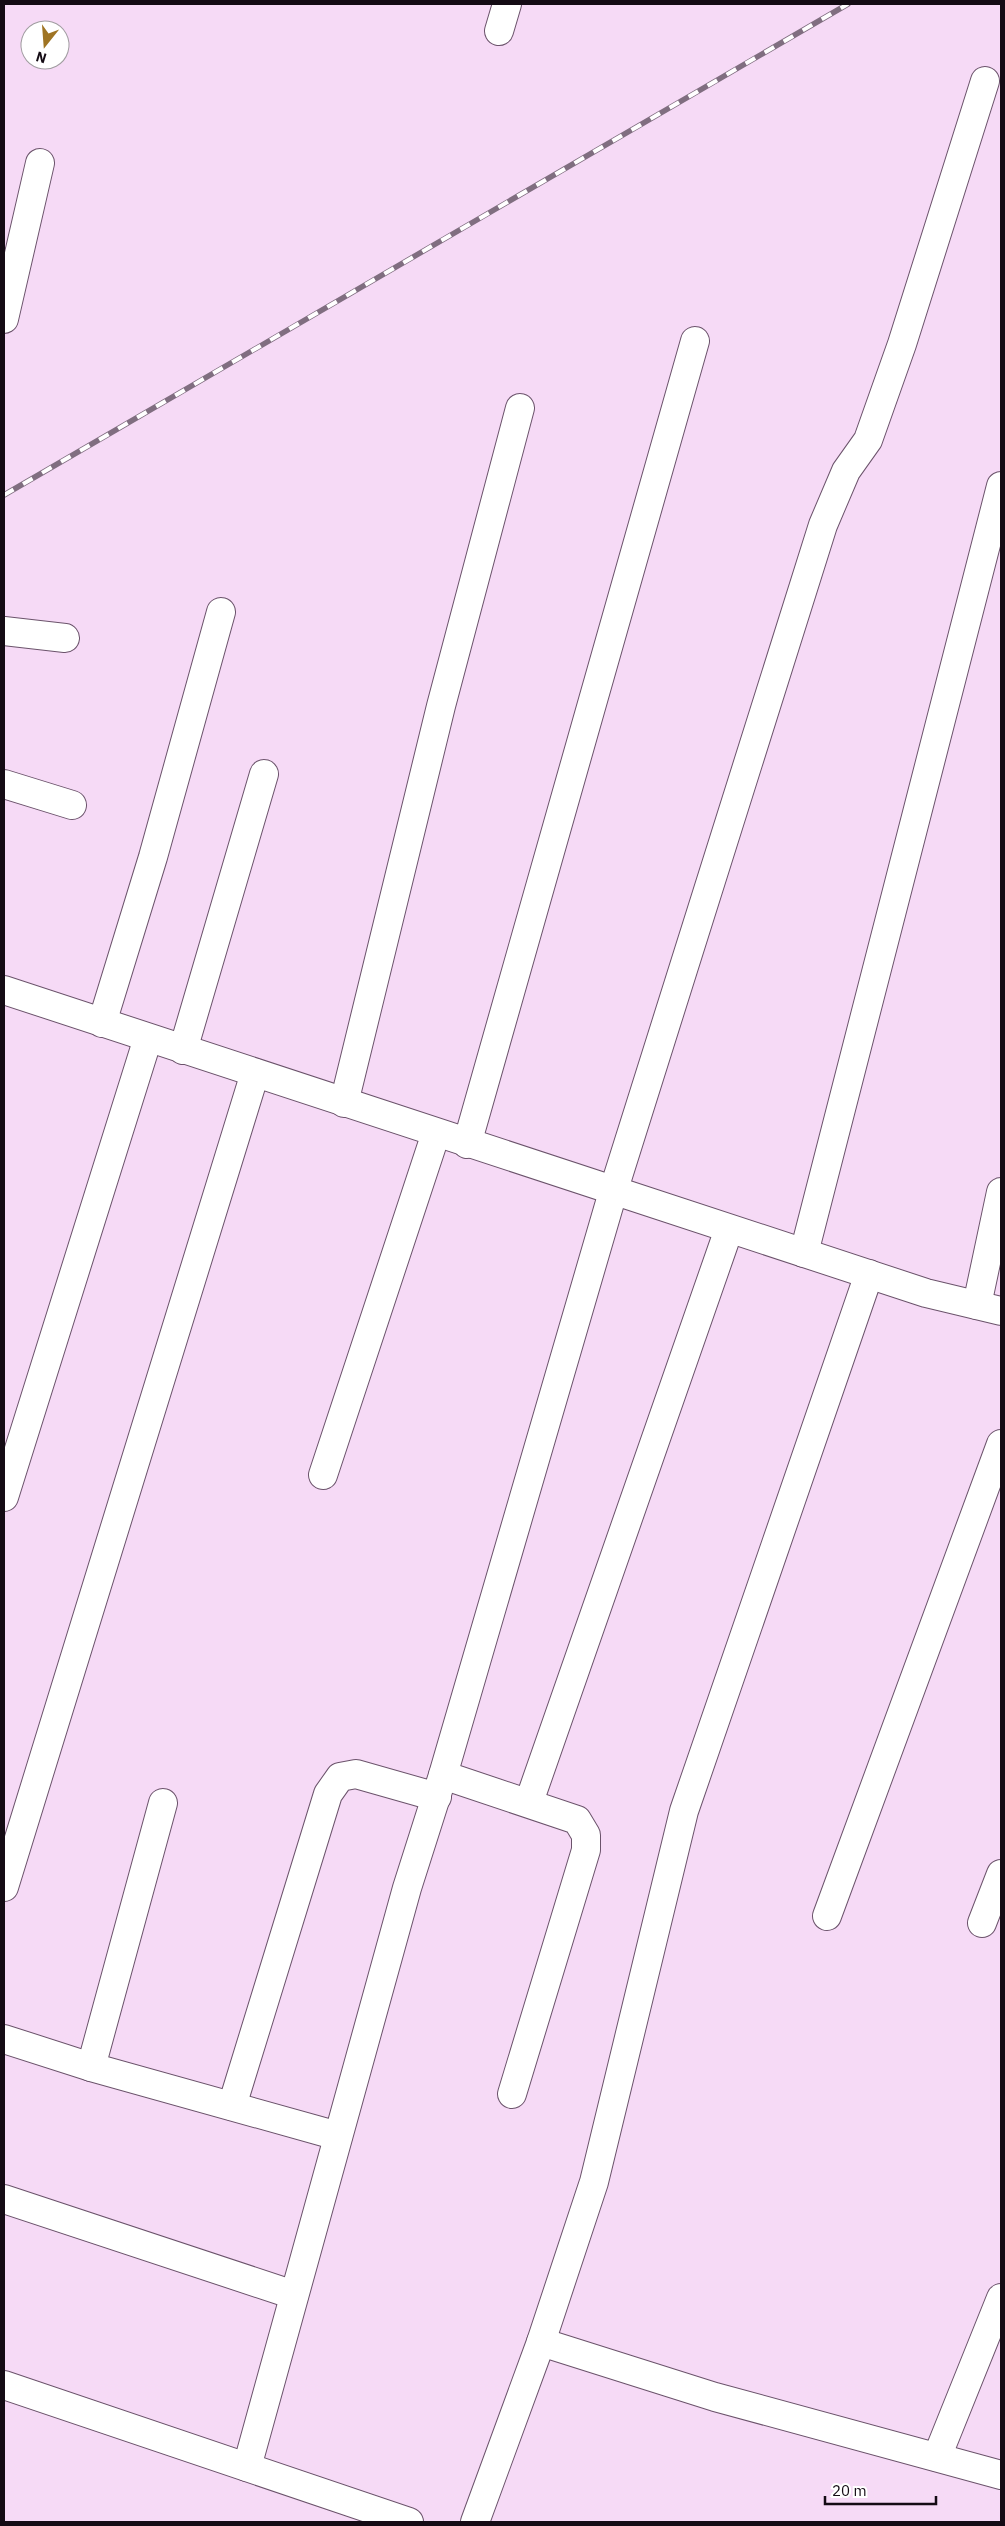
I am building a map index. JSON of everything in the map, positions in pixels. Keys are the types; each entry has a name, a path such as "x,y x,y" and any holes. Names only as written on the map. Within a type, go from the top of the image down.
{"street":[{"path":"499,31 507,4"},
{"path":"247,2467 407,1888 440,1786 613,1192 823,525 846,471 868,440 899,353 985,81"},
{"path":"4,319 40,163"},
{"path":"467,1144 695,341"},
{"path":"344,1103 441,706 520,408"},
{"path":"804,1253 1001,486"},
{"path":"102,1023 153,857 221,612"},
{"path":"4,631 65,638"},
{"path":"183,1050 264,774"},
{"path":"4,784 72,805"},
{"path":"4,990 613,1192 926,1293 989,1308 1001,1192"},
{"path":"4,1497 148,1038"},
{"path":"4,1888 255,1073"},
{"path":"323,1476 436,1133"},
{"path":"529,1802 729,1229"},
{"path":"475,2522 542,2342 594,2182 684,1811 869,1274"},
{"path":"826,1916 1001,1444"},
{"path":"232,2106 328,1794 340,1777 356,1774 440,1786 529,1802 577,1820 586,1834 586,1850 512,2094"},
{"path":"91,2067 163,1803"},
{"path":"982,1923 1001,1874"},
{"path":"4,2039 91,2067 338,2136"},
{"path":"4,2199 294,2295"},
{"path":"937,2457 1001,2298"},
{"path":"542,2342 715,2396 1001,2475"},
{"path":"4,2385 408,2522"}],"railway":[{"path":"4,495 848,4"}]}
